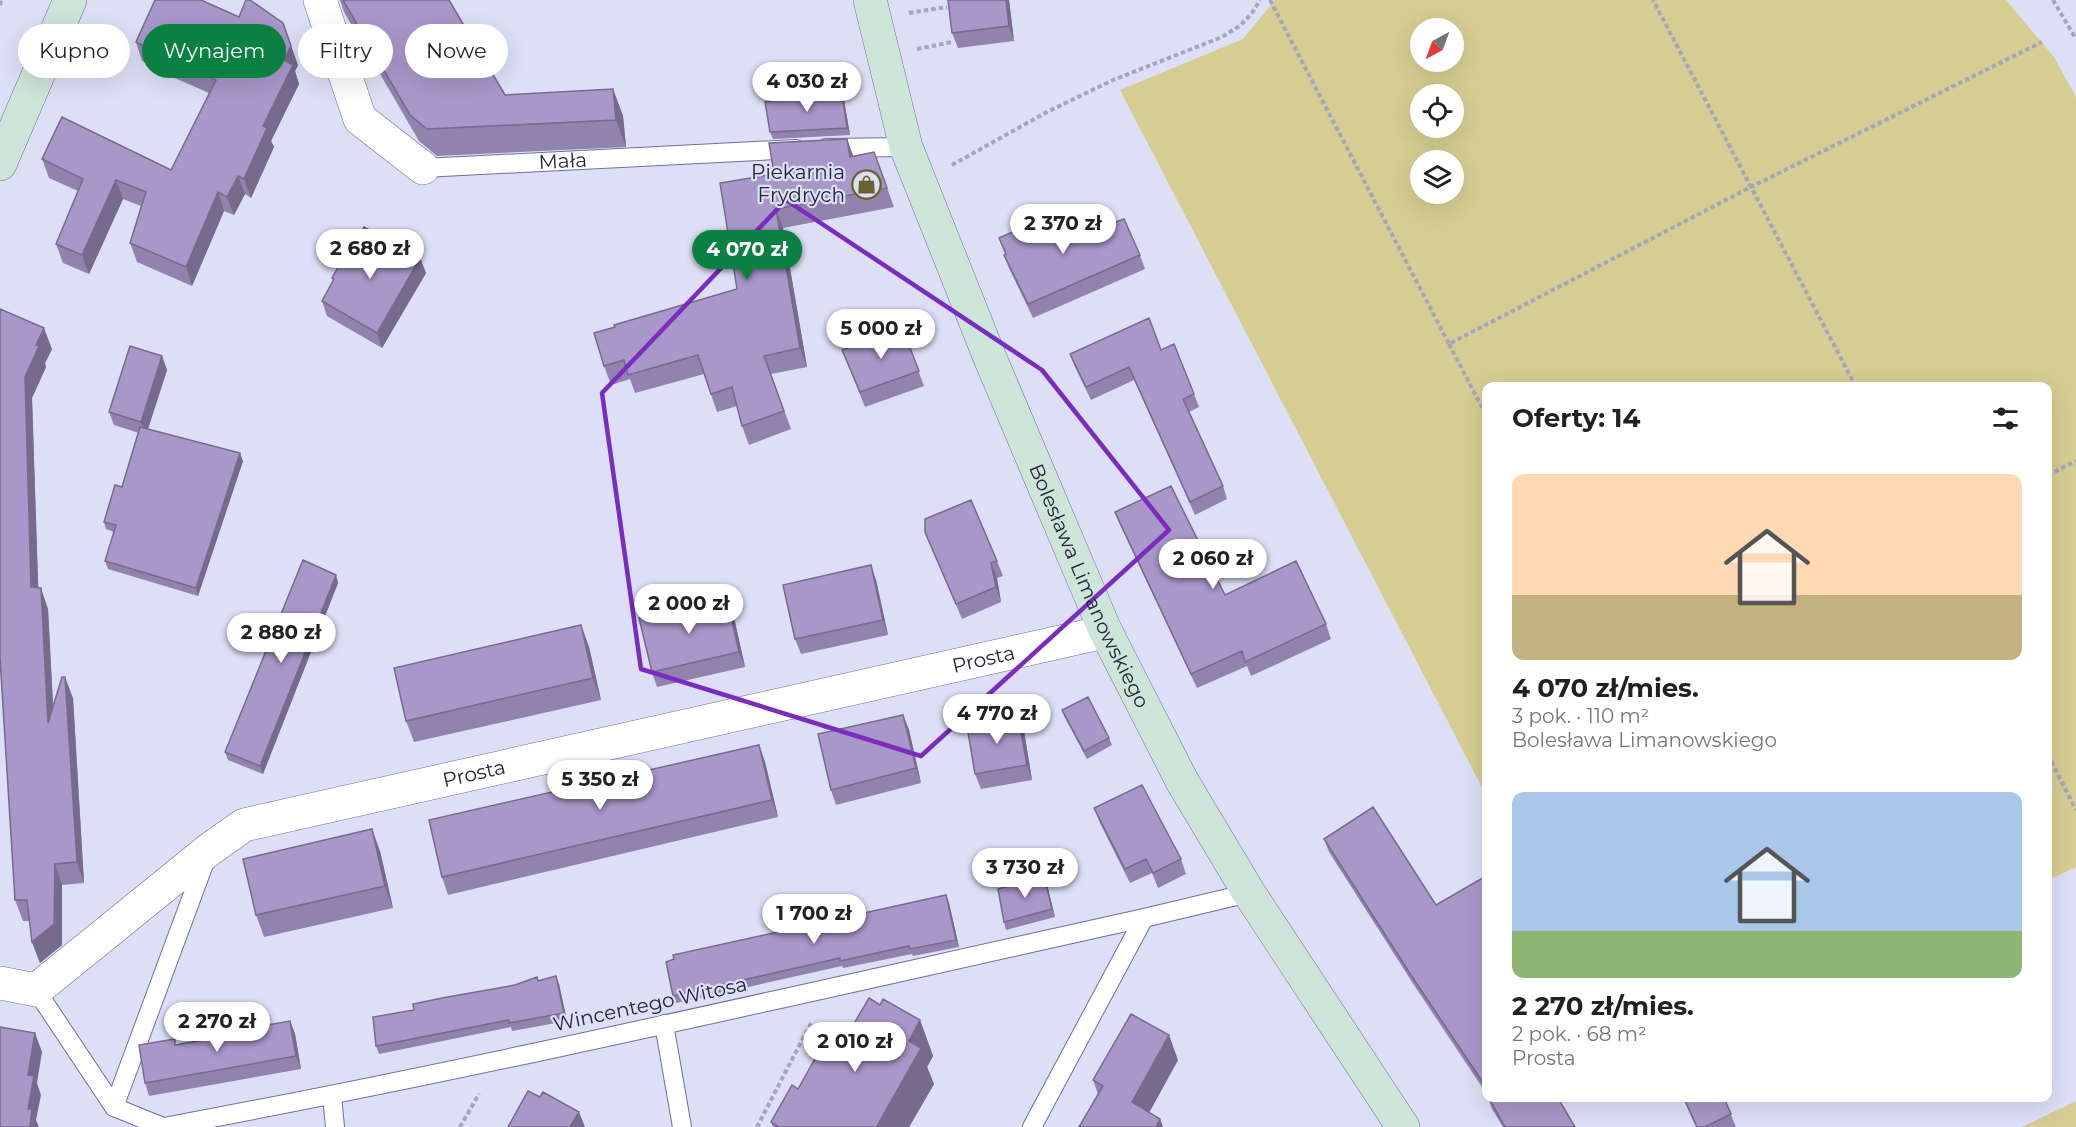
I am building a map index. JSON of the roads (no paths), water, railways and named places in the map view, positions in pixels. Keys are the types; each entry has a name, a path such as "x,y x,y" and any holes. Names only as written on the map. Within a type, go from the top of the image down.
{"main road":[{"path":"0,164 70,0"},
{"name":"Bolesława Limanowskiego","path":"870,0 906,147 990,358 1105,630 1182,781 1249,893 1403,1127"}],"street":[{"name":"Mała","path":"320,0 360,118 423,168"},
{"name":"Prosta","path":"36,990 210,849 244,825 1105,630"},
{"path":"0,983 36,990"}],"lane":[{"name":"Mała","path":"423,168 850,147 906,147"},
{"path":"114,1107 210,849"},
{"name":"Wincentego Witosa","path":"114,1107 164,1127 332,1096 830,988 1249,893"},
{"path":"1032,1127 1144,918"},
{"path":"36,990 114,1107"},
{"path":"664,1024 682,1127"},
{"path":"332,1096 335,1127"}],"place":[{"name":"Piekarnia Frydrych","path":"866,184"}]}
